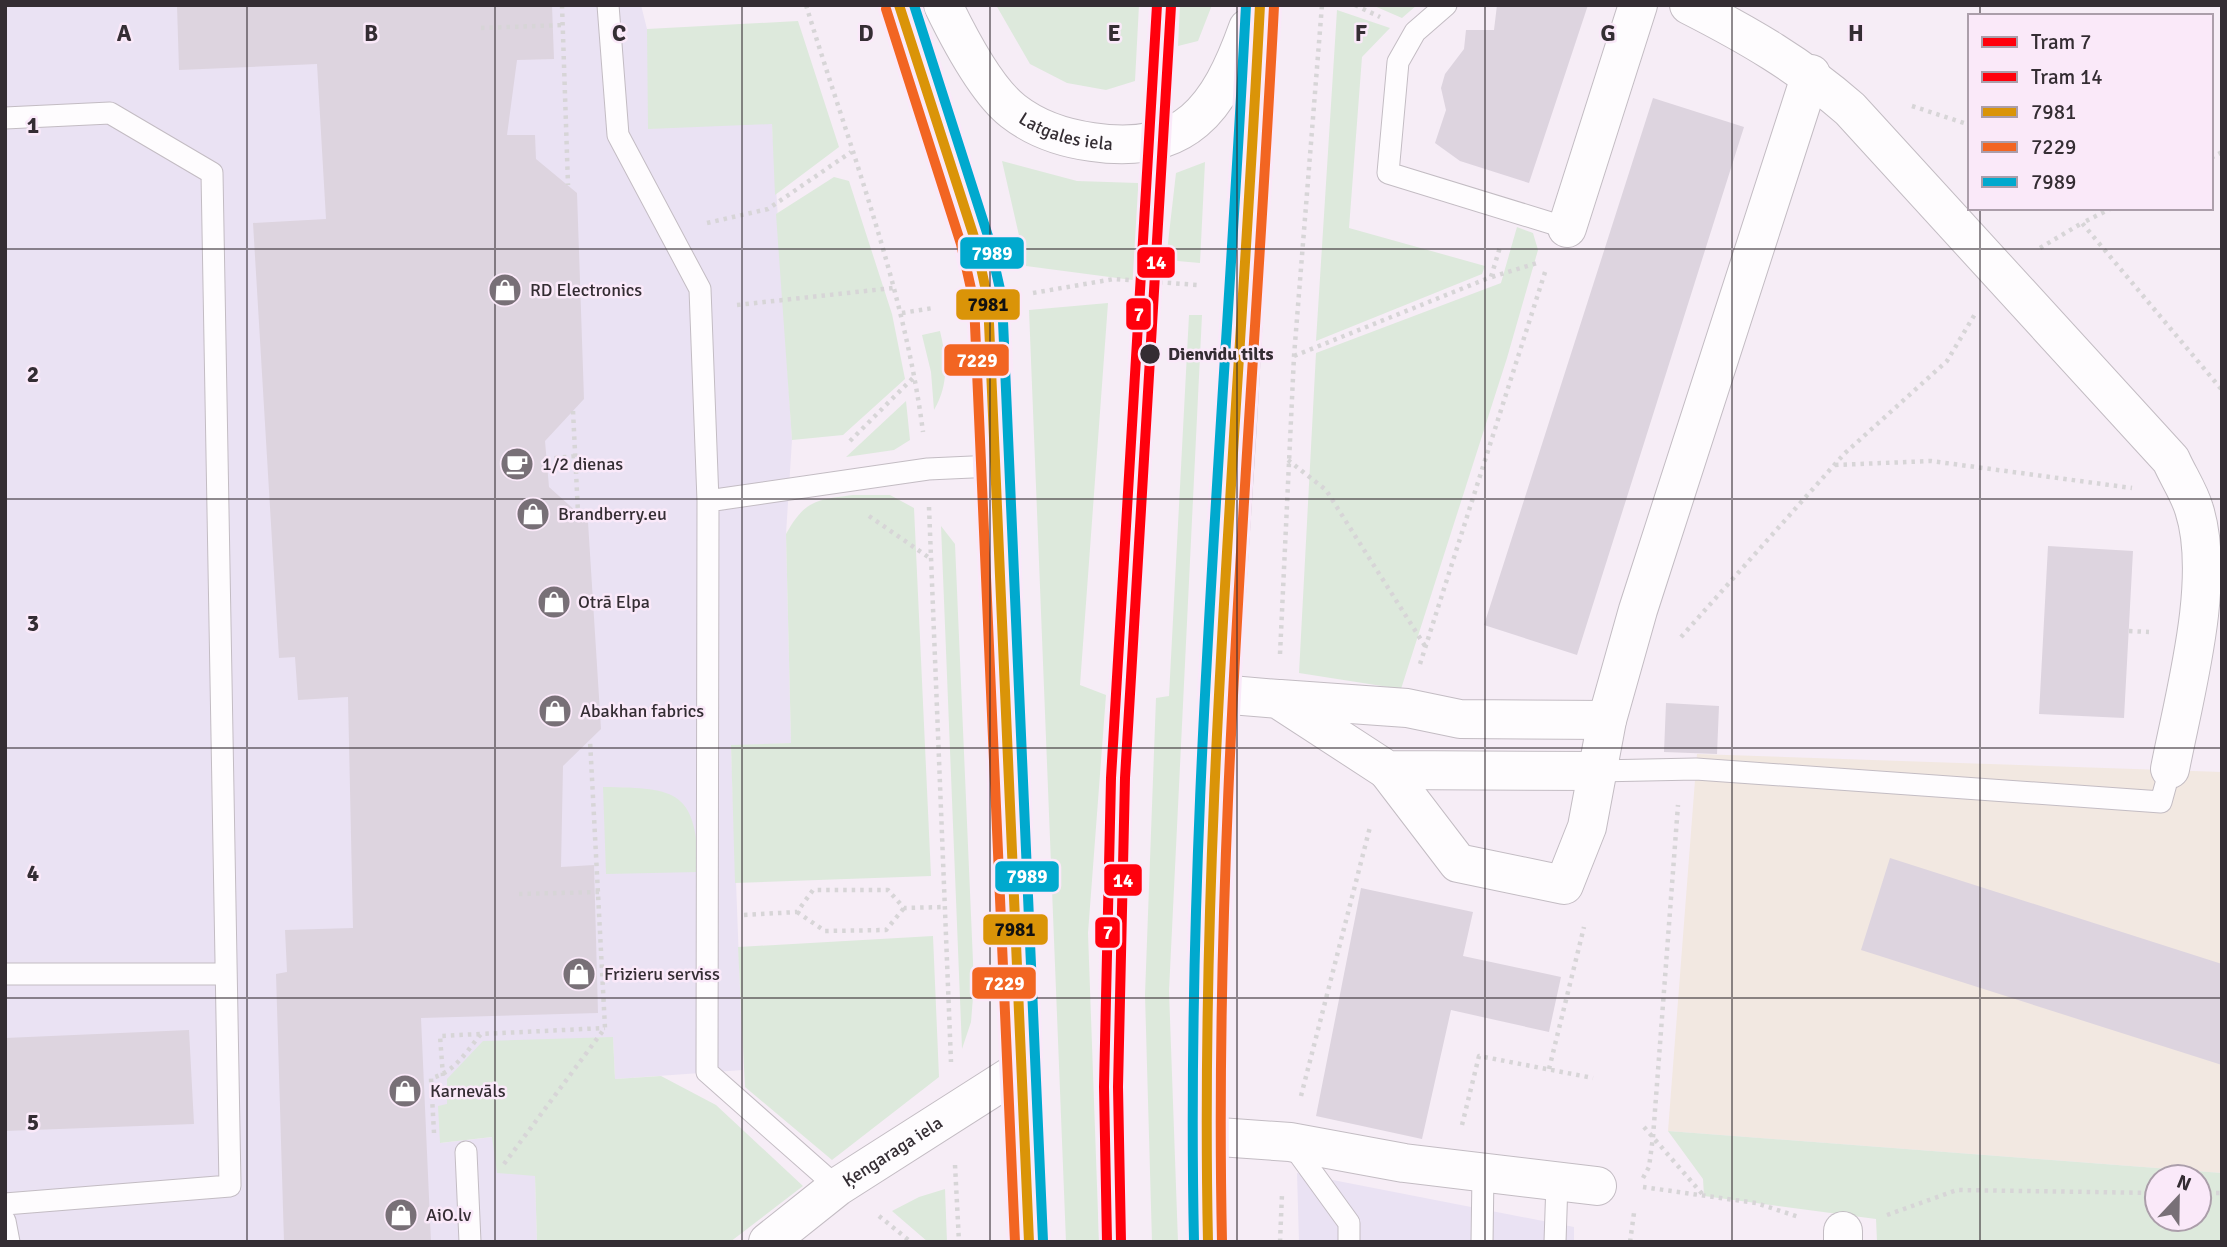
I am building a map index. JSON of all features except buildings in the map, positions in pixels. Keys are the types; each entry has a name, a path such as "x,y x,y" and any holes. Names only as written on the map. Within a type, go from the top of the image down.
{"main road":[{"path":"899,5 975,240 988,300 1029,1242"},
{"name":"Latgales iela","path":"943,5 968,55 1012,110 1044,130 1074,139 1110,145 1150,143 1174,136 1217,97 1231,76 1258,5"},
{"name":"Latgales iela","path":"1208,1242 1205,1136 1219,694 1246,289 1258,5"},
{"path":"1558,244 1638,5"},
{"path":"1689,5 1763,43 1811,74 1850,108 2171,460 2194,509 2202,553 2198,614 2170,769"},
{"path":"1278,699 1387,771 1458,863 1564,885 1587,827 1607,720 1638,610 1811,74"},
{"path":"1219,694 1407,708 1460,719 1607,720"},
{"path":"1387,771 1597,771"},
{"name":"Ķengaraga iela","path":"768,1242 837,1187 1022,1069"},
{"path":"1205,1136 1290,1142 1483,1174 1597,1186"}],"lane":[{"path":"608,5 618,135 700,289 708,501 707,1072 837,1187"},
{"path":"1446,5 1415,32 1398,62 1388,173 1511,213 1558,244"},
{"path":"5,118 110,113 212,173 230,1186 5,1204"},
{"path":"708,501 928,468 994,466"},
{"path":"1597,771 1681,769 2161,802 2170,769"},
{"path":"5,974 226,974"},
{"path":"1290,1142 1349,1223 1349,1242"},
{"path":"466,1152 470,1242"},
{"path":"1482,1242 1483,1174"},
{"path":"1555,1242 1557,1182"},
{"path":"5,1221 9,1242"}],"path":[{"path":"562,5 568,185"},
{"path":"806,5 901,313 916,376 928,468 959,1242"},
{"path":"1278,699 1287,460 1322,5"},
{"path":"481,28 563,25"},
{"path":"670,231 768,209 851,152"},
{"path":"2108,210 2082,223 2222,390"},
{"path":"1491,277 1511,213"},
{"path":"1294,356 1491,277 1558,244"},
{"path":"1674,645 1834,465 1947,362 1999,272"},
{"path":"1024,294 1114,279 1203,286"},
{"path":"701,309 893,288"},
{"path":"901,313 933,308"},
{"path":"839,443 851,441 916,376"},
{"path":"573,411 578,513"},
{"path":"547,458 575,456"},
{"path":"1287,460 1326,490 1425,647"},
{"path":"1834,465 1931,461 2188,496"},
{"path":"818,485 932,559"},
{"path":"468,1193 497,1173 605,1028 590,740"},
{"path":"1681,769 1653,1137 1649,1167 1638,1186 1756,1203 1843,1237 1957,1190 2143,1192"},
{"path":"1549,1069 1590,901 1564,885"},
{"path":"797,912 813,890 888,890 904,908"},
{"path":"519,894 600,892"},
{"path":"707,917 797,912 825,931 886,930 904,908 945,907"},
{"path":"443,1076 440,1036 605,1028"},
{"path":"435,1142 431,1078 443,1076 481,1034"},
{"path":"1459,1136 1479,1056 1593,1078"},
{"path":"1643,1127 1704,1196"},
{"path":"873,1212 911,1242"}],"shaded area":[{"path":"5,5 641,5 647,29 772,124 792,440 786,534 791,743 731,746 743,1070 615,1079 613,1038 447,1104 441,1143 493,1137 535,1176 537,1242 5,1242"},
{"path":"1697,754 2222,772 2222,1173 2213,1172 2213,1163 2143,1163 2143,1167 1668,1131"},
{"path":"1297,1173 1574,1227 1574,1242 1299,1242"}],"green space":[{"path":"996,5 1139,5 1135,81 1106,90 1067,83 1030,64"},
{"path":"1180,5 1212,5 1198,41 1178,46"},
{"path":"1372,5 1417,5 1402,18"},
{"path":"1337,10 1390,28 1362,57 1349,228 1485,266 1482,274 1316,341"},
{"path":"798,21 839,147 775,195 772,124 648,129 647,29"},
{"path":"1002,161 1077,181 1138,183 1140,281 1026,266"},
{"path":"1205,162 1200,263 1166,260 1176,173"},
{"path":"834,177 849,181 892,314 905,379 843,435 792,440 776,214"},
{"path":"1517,227 1533,233 1538,250 1507,358 1401,689 1299,673 1316,353 1501,283"},
{"path":"1108,303 1080,685 1106,695 1088,933 1099,1242 1066,1242 1029,310"},
{"path":"1189,315 1202,315 1169,991 1178,1242 1152,1242 1145,995 1156,698 1169,696"},
{"path":"940,331 945,372 942,391 934,410 931,372 922,335"},
{"path":"906,401 910,440 894,450 846,457"},
{"path":"890,495 914,508 931,876 735,883 731,745 791,743 786,534 806,508 830,498"},
{"path":"941,526 955,544 974,985 971,1022 962,1049"},
{"path":"603,787 650,789 666,793 678,800 687,810 693,825 699,872 606,874"},
{"path":"933,936 939,1077 832,1160 745,1087 738,947"},
{"path":"613,1037 615,1079 661,1076 716,1105 803,1186 730,1242 537,1242 535,1176 497,1173 492,1137 440,1143 438,1106 447,1104 447,1079 483,1041"},
{"path":"1668,1131 2143,1167 2143,1233 2213,1233 2213,1172 2222,1173 2222,1242 1877,1242 1876,1219 1704,1196 1703,1179"},
{"path":"945,1189 947,1242 928,1242 892,1211 919,1197"}],"tram line":[{"name":"7","path":"1107,1242 1104,1087 1111,778 1157,5"},
{"name":"14","path":"1121,1242 1118,1087 1125,778 1171,6"}],"transit line":[{"name":"7981","path":"899,5 975,240 988,300 1029,1242"},
{"name":"7989","path":"914,5 988,236 1002,298 1043,1241"},
{"name":"7989","path":"1194,1242 1195,932 1201,778 1246,5"},
{"name":"7981","path":"1208,1242 1209,932 1215,778 1260,5"},
{"name":"7229","path":"1222,1242 1223,932 1229,778 1274,6"},
{"name":"7229","path":"886,9 961,244 974,302 1015,1242"}],"place":[{"name":"RD Electronics","path":"505,290"},
{"name":"Dienvidu tilts","path":"1150,354"},
{"name":"1/2 dienas","path":"517,464"},
{"name":"Brandberry.eu","path":"533,514"},
{"name":"Otrā Elpa","path":"554,602"},
{"name":"Abakhan fabrics","path":"555,711"},
{"name":"Frizieru serviss","path":"579,974"},
{"name":"Karnevāls","path":"405,1091"},
{"name":"AiO.lv","path":"401,1215"}]}
